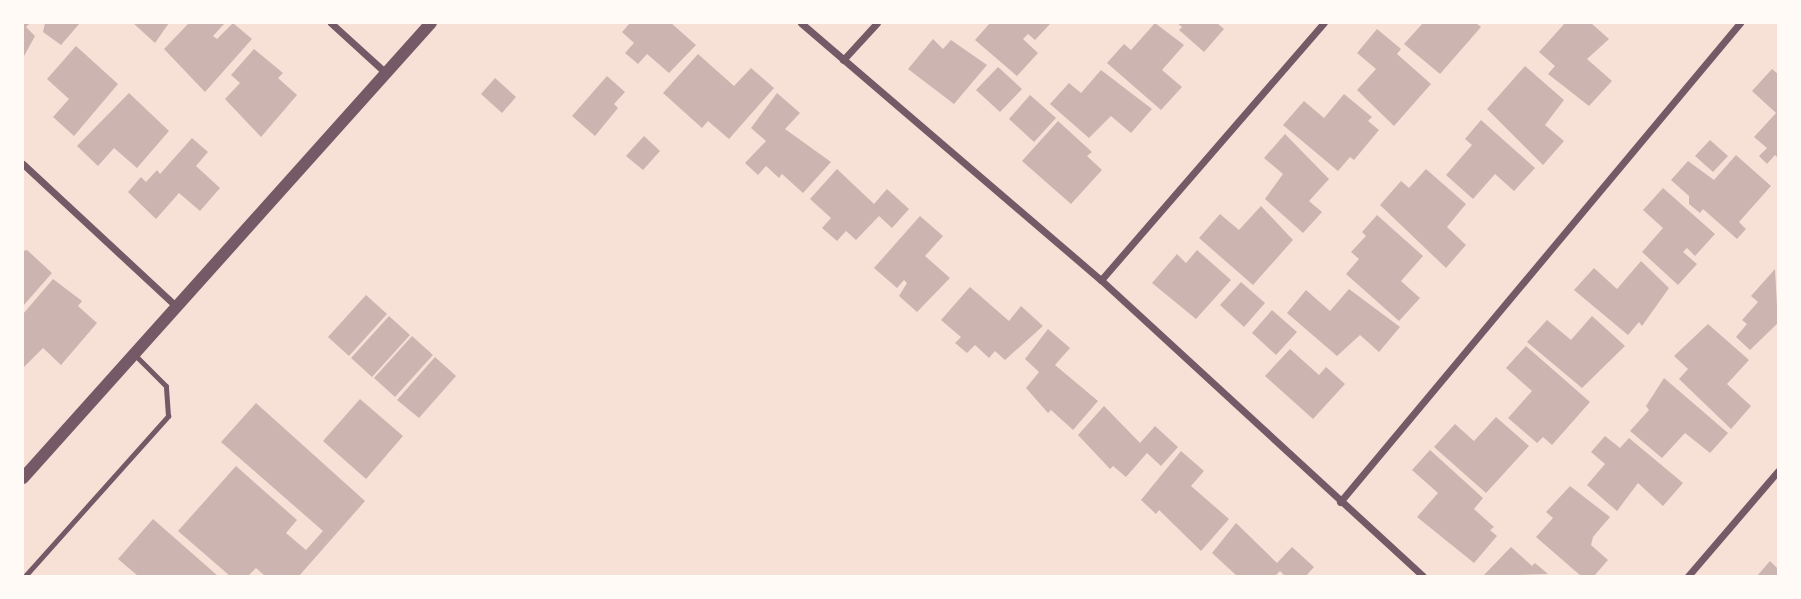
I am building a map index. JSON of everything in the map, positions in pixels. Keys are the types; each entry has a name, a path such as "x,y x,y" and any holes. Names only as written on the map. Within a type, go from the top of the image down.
{"street":[{"path":"331,23 386,72"},
{"path":"23,478 132,352 431,23"},
{"path":"801,23 1101,279 1423,576"},
{"path":"843,60 877,23"},
{"path":"1101,279 1324,23"},
{"path":"1340,502 1740,23"},
{"path":"23,164 176,306"},
{"path":"1688,576 1778,471"}],"lane":[{"path":"25,576 168,416 166,386 132,352"}],"building":[{"path":"23,23 30,23 26,27 35,36 23,58"},
{"path":"45,23 80,23 61,45 43,32"},
{"path":"133,23 169,23 155,43"},
{"path":"189,23 225,23 213,36 217,39 233,23 252,39 205,92 164,49"},
{"path":"630,23 671,23 696,45 669,73 647,54 638,64 625,53 634,43 622,32"},
{"path":"990,23 1051,23 1035,40 1028,34 1023,39 1038,53 1017,76 975,40"},
{"path":"1155,23 1184,45 1162,70 1182,87 1161,110 1107,63 1124,44 1131,50"},
{"path":"1177,23 1217,23 1224,29 1204,52 1179,30 1182,27"},
{"path":"1423,23 1476,23 1481,27 1440,74 1404,44"},
{"path":"1565,23 1591,23 1609,39 1587,59 1612,81 1589,106 1548,74 1555,66 1539,52"},
{"path":"1377,29 1401,49 1397,54 1431,84 1394,126 1357,90 1376,69 1357,53"},
{"path":"933,39 943,49 951,40 987,65 954,104 908,69"},
{"path":"76,46 118,84 74,136 53,117 69,99 47,79"},
{"path":"254,49 283,73 278,78 297,95 261,137 225,99 240,83 231,75"},
{"path":"698,54 734,86 751,68 774,88 729,139 708,121 702,128 663,93"},
{"path":"1525,66 1564,100 1545,125 1564,141 1543,165 1487,109"},
{"path":"998,67 1022,89 1000,112 976,90"},
{"path":"1772,69 1778,74 1778,158 1775,155 1767,164 1759,156 1767,148 1754,137 1776,113 1752,91"},
{"path":"1101,70 1152,109 1131,133 1111,116 1089,138 1050,104 1069,83 1081,93"},
{"path":"607,76 625,92 614,104 618,108 595,136 572,116"},
{"path":"495,78 516,97 502,113 481,94"},
{"path":"129,93 169,131 137,168 114,148 98,166 77,146"},
{"path":"777,93 800,113 785,129 831,162 803,193 782,174 779,178 766,166 758,175 745,163 766,141 751,128"},
{"path":"1344,94 1372,117 1368,121 1379,130 1354,160 1350,157 1338,171 1283,125 1304,101 1324,118"},
{"path":"1030,95 1056,118 1034,142 1009,119"},
{"path":"1481,120 1535,168 1514,191 1495,174 1473,199 1446,175 1472,145 1465,139"},
{"path":"1058,121 1092,152 1087,156 1102,170 1071,204 1022,161"},
{"path":"1285,134 1329,179 1309,201 1322,212 1303,233 1265,199 1283,174 1264,158"},
{"path":"644,136 660,151 643,170 626,156"},
{"path":"192,138 208,152 196,166 220,188 200,211 179,193 156,219 128,192 141,177 146,182 157,170 160,174"},
{"path":"1710,140 1728,156 1713,172 1695,156"},
{"path":"1736,155 1771,186 1739,222 1746,229 1737,239 1703,209 1700,213 1689,204 1689,196 1671,180 1688,161 1714,180"},
{"path":"837,169 874,204 887,189 909,209 892,228 879,216 856,240 846,231 837,241 822,228 831,218 810,199"},
{"path":"1426,169 1466,204 1447,227 1466,245 1446,268 1380,205 1401,181 1409,188"},
{"path":"1663,188 1715,234 1695,256 1687,248 1683,252 1697,264 1678,285 1642,252 1663,228 1643,210"},
{"path":"1261,206 1293,240 1253,285 1199,238 1220,214 1239,230"},
{"path":"1377,215 1423,256 1401,281 1420,298 1399,321 1346,274 1359,259 1351,252 1366,236 1362,232"},
{"path":"920,216 943,236 925,256 950,278 917,312 899,296 907,283 904,280 897,288 874,268"},
{"path":"27,250 52,273 23,306 23,251"},
{"path":"1197,250 1231,280 1196,319 1152,283 1177,254 1186,263"},
{"path":"1641,261 1669,288 1642,326 1639,322 1628,335 1574,290 1594,268 1617,289"},
{"path":"1775,269 1778,323 1750,350 1736,337 1747,324 1742,320 1758,302 1751,296"},
{"path":"53,279 82,301 78,306 97,323 61,365 43,348 23,368 23,314"},
{"path":"1241,282 1265,303 1244,327 1220,305"},
{"path":"970,287 1009,321 1021,306 1043,326 1005,360 995,351 989,358 975,345 967,353 955,343 961,337 941,320"},
{"path":"1349,289 1400,327 1379,352 1360,335 1337,356 1287,313 1306,290 1330,311"},
{"path":"366,295 387,314 349,356 328,337"},
{"path":"1272,310 1297,332 1276,355 1252,333"},
{"path":"389,316 410,335 372,377 351,358"},
{"path":"1592,316 1625,346 1582,388 1527,342 1547,320 1571,340"},
{"path":"1708,324 1749,360 1727,384 1751,406 1731,429 1679,379 1688,369 1674,356"},
{"path":"1048,329 1070,348 1055,365 1098,401 1073,430 1051,410 1048,413 1026,388 1039,372 1025,359"},
{"path":"412,336 433,355 395,397 374,378"},
{"path":"1526,346 1590,402 1552,445 1543,437 1537,443 1508,418 1532,391 1506,368"},
{"path":"1290,349 1319,375 1326,367 1345,384 1313,419 1265,376"},
{"path":"435,357 456,376 419,418 397,400"},
{"path":"1664,378 1728,433 1710,453 1685,433 1662,458 1630,431 1649,410 1646,406"},
{"path":"360,399 403,436 366,479 323,441"},
{"path":"256,403 365,501 299,576 265,576 256,568 248,576 230,576 178,531 236,466 297,520 286,533 306,550 323,531 221,442"},
{"path":"1104,406 1140,443 1155,426 1178,447 1161,466 1147,453 1126,477 1113,466 1110,469 1078,435"},
{"path":"1496,417 1529,446 1486,493 1434,447 1455,424 1474,441"},
{"path":"1605,436 1620,448 1629,438 1683,483 1663,506 1638,483 1617,511 1587,485 1605,464 1591,452"},
{"path":"1430,450 1483,498 1474,509 1494,527 1490,530 1497,536 1474,563 1417,517 1438,493 1412,470"},
{"path":"1181,451 1204,471 1191,486 1229,519 1201,551 1159,510 1156,514 1141,500"},
{"path":"1570,486 1610,517 1593,537 1591,545 1608,560 1594,576 1581,576 1536,537 1553,518 1546,512"},
{"path":"153,519 218,576 138,576 118,559"},
{"path":"1236,523 1277,563 1292,547 1314,567 1306,576 1285,576 1280,571 1275,576 1237,576 1212,553"},
{"path":"1511,547 1532,566 1535,563 1548,574 1483,576"},
{"path":"1770,561 1778,569 1778,576 1757,576"}]}
